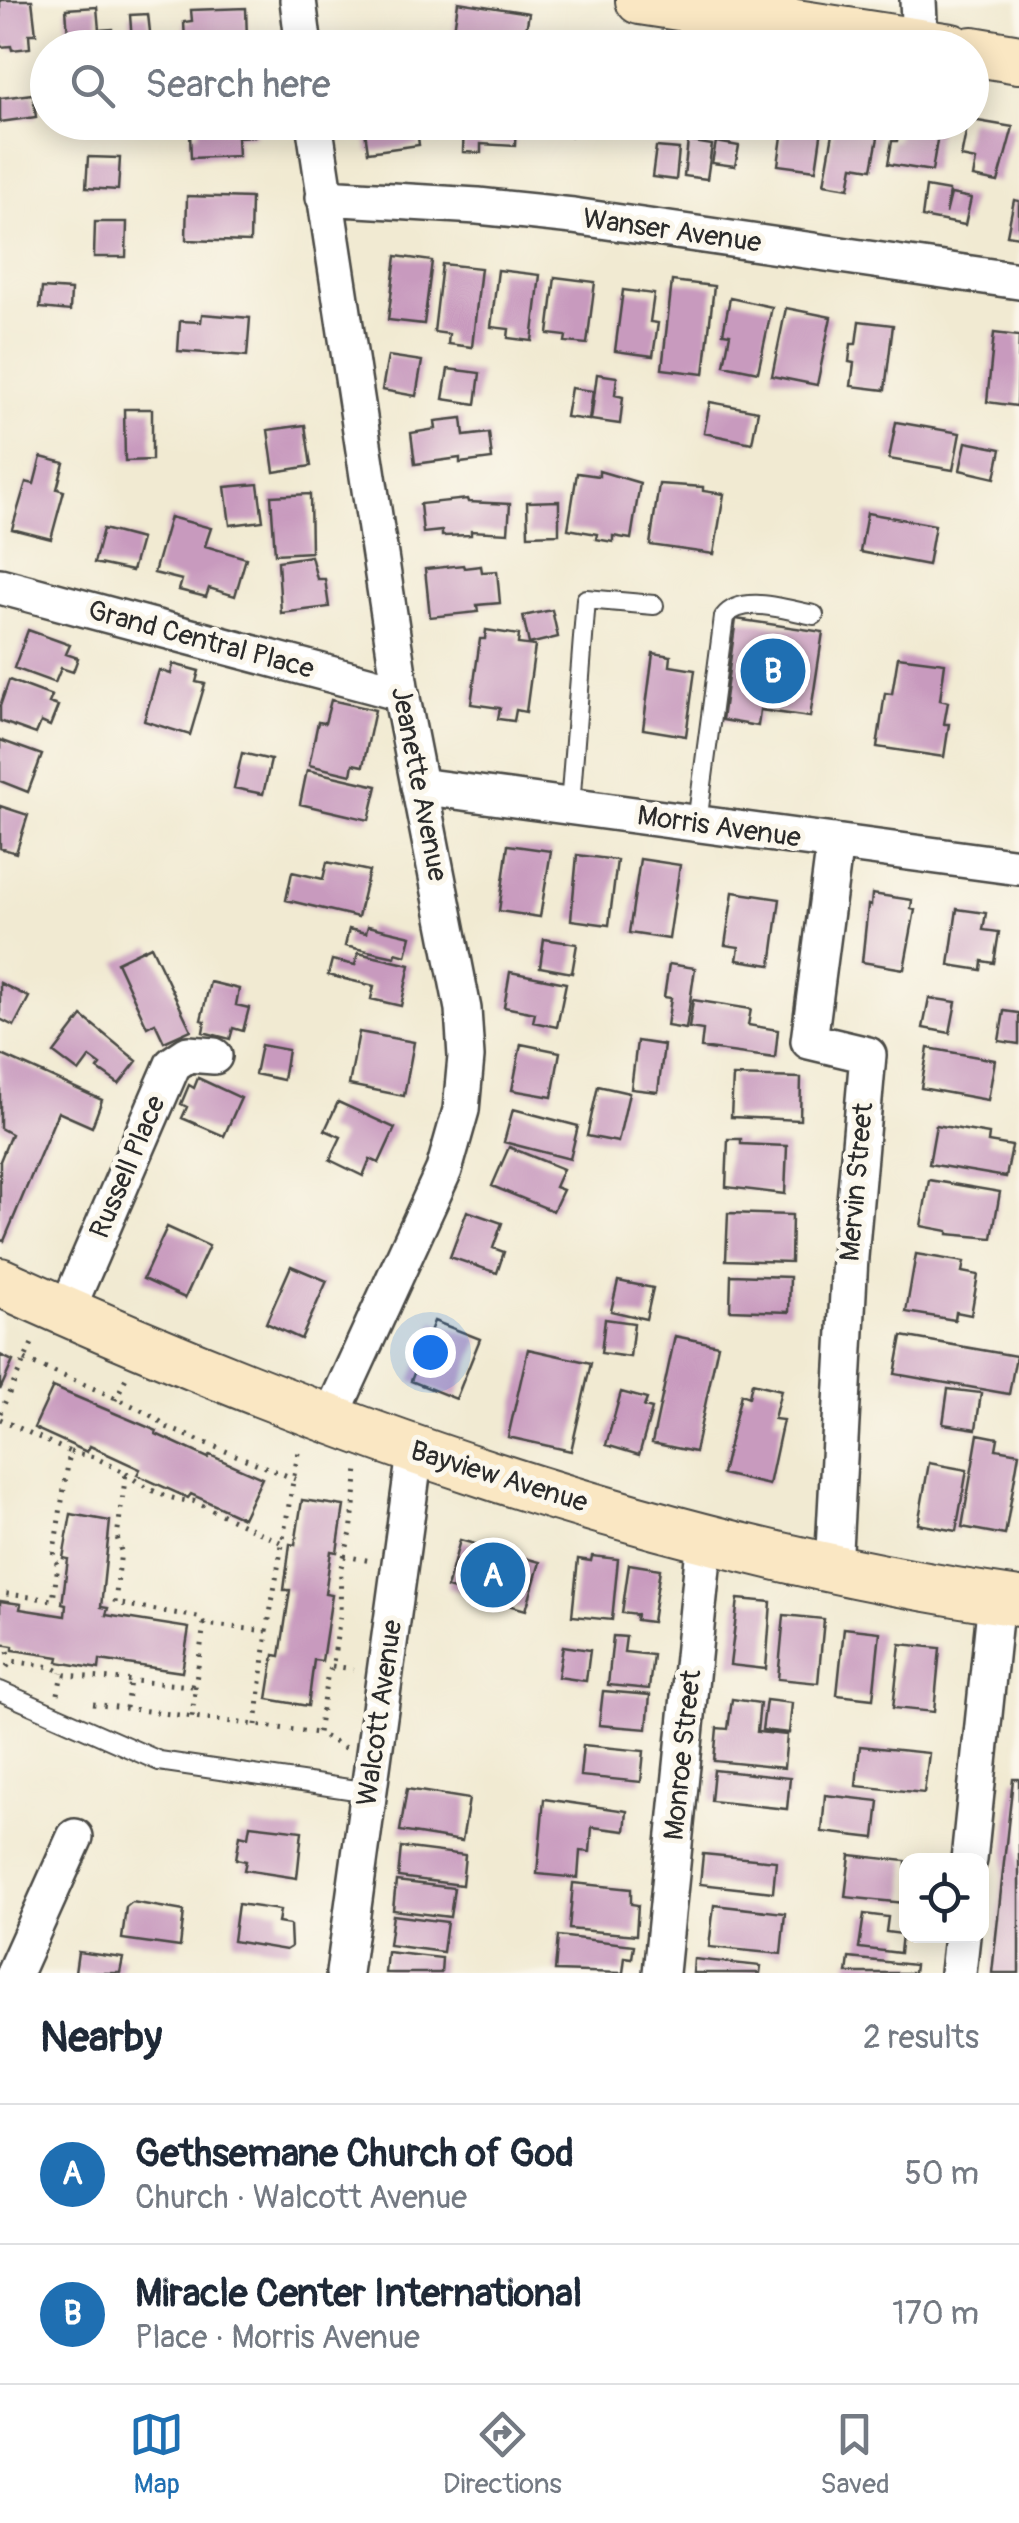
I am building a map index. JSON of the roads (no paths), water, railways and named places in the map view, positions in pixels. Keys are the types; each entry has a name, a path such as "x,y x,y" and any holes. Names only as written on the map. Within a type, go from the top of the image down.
{"street":[{"path":"298,0 302,30"},
{"path":"640,0 930,30"},
{"path":"989,54 1019,59"},
{"name":"Jeanette Avenue","path":"314,1430 444,1170 461,1110 466,1057 463,1009 402,693 316,140"},
{"name":"Wanser Avenue","path":"324,197 573,216 1019,281"},
{"name":"Grand Central Place","path":"2,592 402,693"},
{"name":"Morris Avenue","path":"419,786 1019,867"},
{"name":"Mervin Street","path":"833,1568 850,1257 868,1055 809,1041 835,842"},
{"name":"Russell Place","path":"51,1322 173,1064 188,1054 214,1056"},
{"name":"Bayview Avenue","path":"0,1282 51,1322 314,1430 415,1453 705,1538 904,1585 1008,1601"},
{"name":"Walcott Avenue","path":"344,1973 415,1453"},
{"name":"Monroe Street","path":"661,1973 705,1538"},
{"path":"970,1853 1008,1601"},
{"path":"14,1973 75,1837"},
{"path":"958,1973 961,1943"}],"lane":[{"path":"570,806 586,599 654,606"},
{"path":"697,824 724,617 737,606 752,604 814,614"},
{"path":"0,1690 159,1761 369,1792"}],"place":[{"name":"Miracle Center International","path":"773,671"},
{"name":"Gethsemane Church of God","path":"493,1575"}]}
